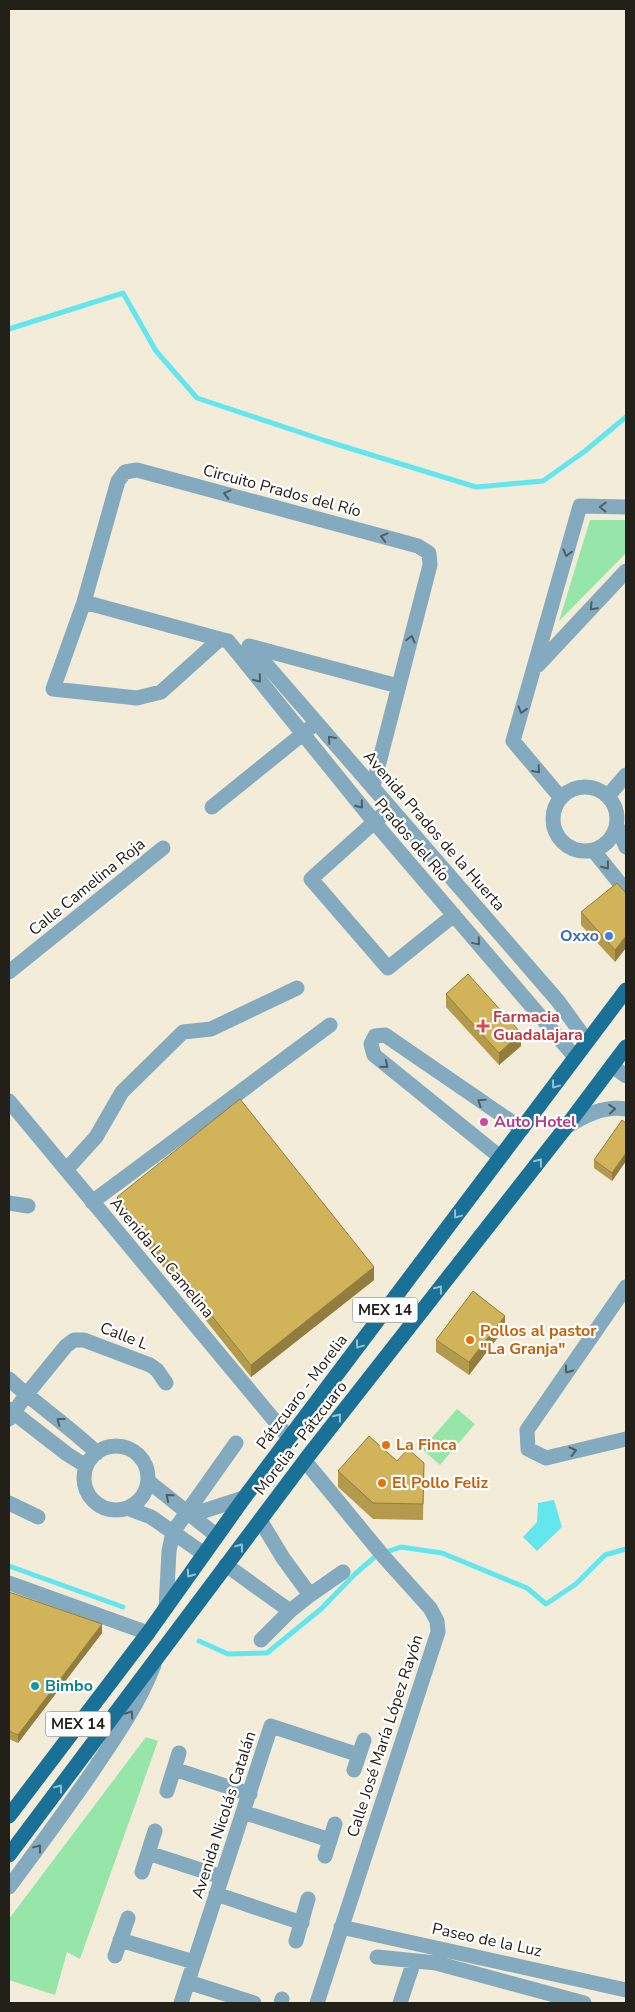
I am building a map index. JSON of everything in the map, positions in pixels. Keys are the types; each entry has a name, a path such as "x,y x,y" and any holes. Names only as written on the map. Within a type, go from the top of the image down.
{"main road":[{"name":"Pátzcuaro - Morelia","path":"9,1816 148,1633 244,1498 626,990"},
{"name":"Morelia - Pátzcuaro","path":"9,1855 305,1461 566,1127 626,1047"}],"street":[{"name":"Circuito Prados del Río","path":"224,640 161,692 137,698 53,689 84,602 118,481 125,472 137,470 156,475 418,546 429,553 430,565 373,786"},
{"path":"561,798 513,741 580,506 626,507"},
{"path":"535,667 626,572"},
{"path":"84,602 398,686"},
{"name":"Prados del Río","path":"224,640 374,823 575,1057"},
{"name":"Avenida Prados de la Huerta","path":"251,647 558,1000 587,1041"},
{"path":"212,807 316,723"},
{"path":"608,796 626,774"},
{"path":"617,826 612,837 604,845 593,850 583,851 564,843 554,826 553,816 561,798 569,791 579,787 599,790 608,796 614,805 617,815 617,826 626,847"},
{"path":"390,808 311,879 388,968 454,915"},
{"name":"Calle Camelina Roja","path":"9,972 163,848"},
{"path":"593,850 626,891"},
{"path":"66,1170 96,1137 122,1092 183,1032 211,1029 297,988"},
{"path":"92,1202 330,1025"},
{"path":"500,1158 374,1055 371,1044 375,1036 385,1035 522,1129"},
{"path":"612,1066 626,1076"},
{"name":"Avenida La Camelina","path":"9,1101 289,1438"},
{"path":"566,1127 584,1116 602,1109 626,1108"},
{"path":"9,1203 28,1206"},
{"path":"626,1287 527,1430 528,1449 546,1458 626,1439"},
{"name":"Calle L","path":"10,1414 66,1346 74,1340 84,1340 150,1365 157,1370 166,1383"},
{"path":"9,1379 97,1453"},
{"path":"10,1414 86,1466"},
{"path":"166,1608 169,1551 173,1532 188,1514 236,1443"},
{"path":"116,1446 126,1448 136,1453 145,1466 148,1481 141,1497 127,1508 117,1510 106,1508 97,1504 90,1496 85,1486 84,1476 86,1466 97,1453 106,1448 116,1446"},
{"name":"Calle José María López Rayón","path":"305,1461 384,1557 430,1608 437,1621 438,1632 317,2003"},
{"path":"148,1481 217,1536"},
{"path":"188,1514 244,1498"},
{"path":"9,1503 38,1517"},
{"path":"127,1508 151,1517 204,1554"},
{"path":"260,1520 283,1558 310,1595"},
{"path":"226,1565 290,1611"},
{"path":"261,1640 290,1611 343,1572"},
{"path":"9,1583 148,1633"},
{"path":"9,1887 40,1846 137,1704 158,1656"},
{"name":"Avenida Nicolás Catalán","path":"181,2003 271,1726 359,1754"},
{"path":"354,1770 364,1740"},
{"path":"167,1791 179,1753"},
{"path":"174,1768 250,1794"},
{"path":"243,1812 330,1840"},
{"path":"325,1856 335,1824"},
{"path":"142,1872 155,1831"},
{"path":"148,1853 222,1877"},
{"path":"216,1894 302,1923"},
{"path":"296,1941 308,1900"},
{"path":"116,1956 128,1918"},
{"name":"Paseo de la Luz","path":"341,1927 626,1990"},
{"path":"120,1940 194,1962"},
{"name":"Paseo de la Luz","path":"377,1957 436,1962 537,1998 584,2003"},
{"path":"400,2003 414,1961"},
{"path":"188,1982 254,2003"}],"green space":[{"path":"590,520 626,520 626,553 559,621"},
{"path":"457,1409 475,1424 440,1465 422,1449"},
{"path":"146,1737 158,1741 80,1959 67,1952 55,1995 9,1980 9,1919"}],"water":[{"path":"554,1500 562,1527 537,1551 523,1537 537,1522 538,1503"}],"building":[{"name":"Oxxo","path":"617,883 626,893 626,936 615,950 581,912"},
{"name":"Farmacia Guadalajara","path":"468,974 521,1033 499,1053 446,994"},
{"path":"240,1099 374,1267 251,1365 117,1197"},
{"path":"622,1120 626,1123 626,1153 612,1173 594,1160"},
{"name":"Pollos al pastor \"La Granja\"","path":"473,1291 505,1316 469,1362 436,1340"},
{"name":"El Pollo Feliz","path":"369,1436 397,1461 408,1449 424,1463 423,1504 373,1503 338,1471"},
{"name":"Bimbo","path":"9,1592 102,1624 18,1735 9,1731"}],"waterway":[{"path":"9,329 123,293 156,351 197,398 326,441 476,487 543,481 585,451 626,417"},
{"path":"199,1641 228,1654 267,1653 321,1609 355,1574 377,1555 401,1547 442,1553 527,1588 546,1604 576,1584 605,1555 626,1549"},
{"path":"9,1566 123,1607"}],"place":[{"name":"Oxxo","path":"609,936"},
{"name":"Farmacia Guadalajara","path":"483,1026"},
{"name":"Auto Hotel","path":"484,1122"},
{"name":"Pollos al pastor \"La Granja\"","path":"470,1340"},
{"name":"La Finca","path":"386,1445"},
{"name":"El Pollo Feliz","path":"382,1483"},
{"name":"Bimbo","path":"35,1686"}]}
